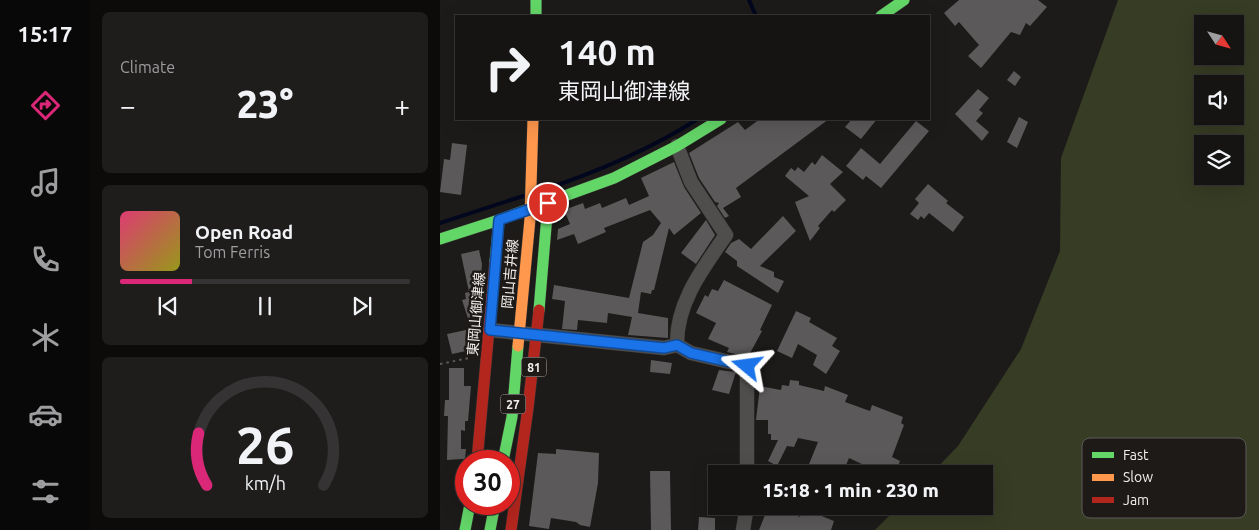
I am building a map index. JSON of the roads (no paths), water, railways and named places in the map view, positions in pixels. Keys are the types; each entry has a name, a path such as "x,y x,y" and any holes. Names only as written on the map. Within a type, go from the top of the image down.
{"main road":[{"path":"536,0 536,15"},
{"path":"882,15 904,0"},
{"name":"岡山吉井線","path":"505,450 512,417 530,219 533,120"},
{"path":"440,239 548,203 614,178 677,146 719,120"},
{"name":"81","path":"511,530 524,456 548,203"},
{"name":"東岡山御津線","path":"478,450 499,220"},
{"path":"465,530 468,515"},
{"path":"490,530 493,515"}],"street":[{"path":"677,146 692,182 726,235 692,284 676,328 677,345"},
{"path":"490,330 664,348 677,345 691,353 747,366 747,465"},
{"path":"743,530 746,515"}],"waterway":[{"path":"749,0 756,15"},
{"path":"537,192 620,160 660,141 696,120"},
{"path":"440,223 523,196"}]}
